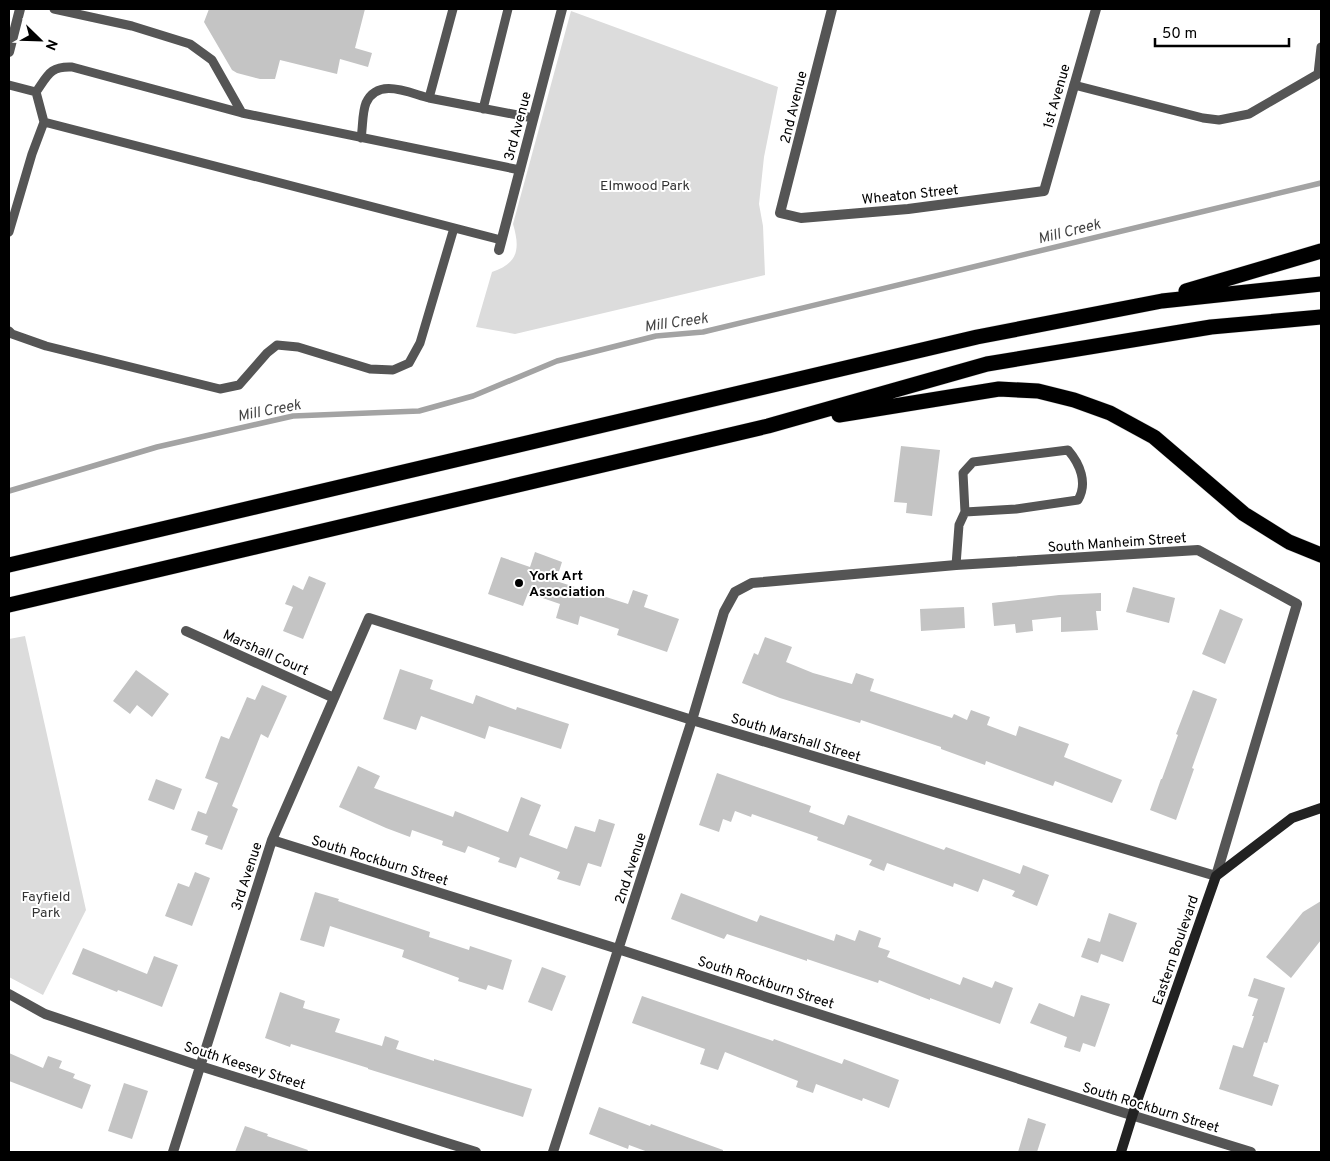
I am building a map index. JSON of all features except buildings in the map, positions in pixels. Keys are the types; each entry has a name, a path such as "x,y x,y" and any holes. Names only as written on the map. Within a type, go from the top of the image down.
{"highway":[{"path":"1117,310 1321,251"},
{"path":"9,565 977,337 1162,301 1321,284"},
{"path":"9,605 768,426 987,364 1211,327 1321,317"},
{"path":"768,426 999,389 1038,390 1110,413 1154,437 1244,514 1289,542 1321,555"}],"street":[{"path":"9,52 20,9"},
{"name":"3rd Avenue","path":"500,245 562,9"},
{"name":"2nd Avenue","path":"780,213 832,9"},
{"name":"1st Avenue","path":"1044,191 1096,9"},
{"name":"Wheaton Street","path":"780,213 801,218 898,210 1044,191"},
{"name":"South Manheim Street","path":"735,592 752,583 956,566 1198,550 1297,604 1216,876"},
{"name":"2nd Avenue","path":"553,1152 692,720 724,612 735,592"},
{"name":"3rd Avenue","path":"173,1152 272,840 369,618"},
{"name":"South Marshall Street","path":"369,618 692,720 1216,876"},
{"name":"Marshall Court","path":"186,631 334,698"},
{"path":"1216,876 1292,818 1321,808"},
{"name":"South Rockburn Street","path":"272,840 1251,1152"},
{"name":"Eastern Boulevard","path":"1121,1152 1132,1115 1216,876"},
{"name":"South Keesey Street","path":"9,994 45,1014 200,1066 476,1152"}],"lane":[{"path":"54,9 132,26 190,44 212,60 242,113"},
{"path":"429,98 453,9"},
{"path":"483,109 508,9"},
{"path":"1074,85 1203,118 1219,120 1249,114 1320,74 1321,47"},
{"path":"9,232 32,154 44,122 36,92 51,70 61,66 72,67 242,113 520,170"},
{"path":"9,85 36,92"},
{"path":"361,138 366,102 380,88 389,87 429,98 533,118"},
{"path":"44,122 454,228 500,245"},
{"path":"9,331 12,334 46,346 220,389 239,385 267,353 277,345 298,347 370,369 393,370 409,364 420,343 454,228"},
{"path":"956,566 960,525 965,512 963,473 973,462 1068,450 1076,459 1083,480 1082,493 1078,500 1016,509 965,512"}],"green space":[{"name":"Elmwood Park","path":"571,11 778,87 764,157 759,204 763,226 765,275 515,334 476,327 492,272 508,264 515,254 517,247 513,224"},
{"name":"Fayfield Park","path":"25,636 86,910 43,995 9,977 9,639"}],"waterway":[{"name":"Mill Creek","path":"9,491 157,447 293,416 419,411 473,396 557,361 656,336 703,332 1321,183"}],"place":[{"name":"York Art Association","path":"519,583"}]}
